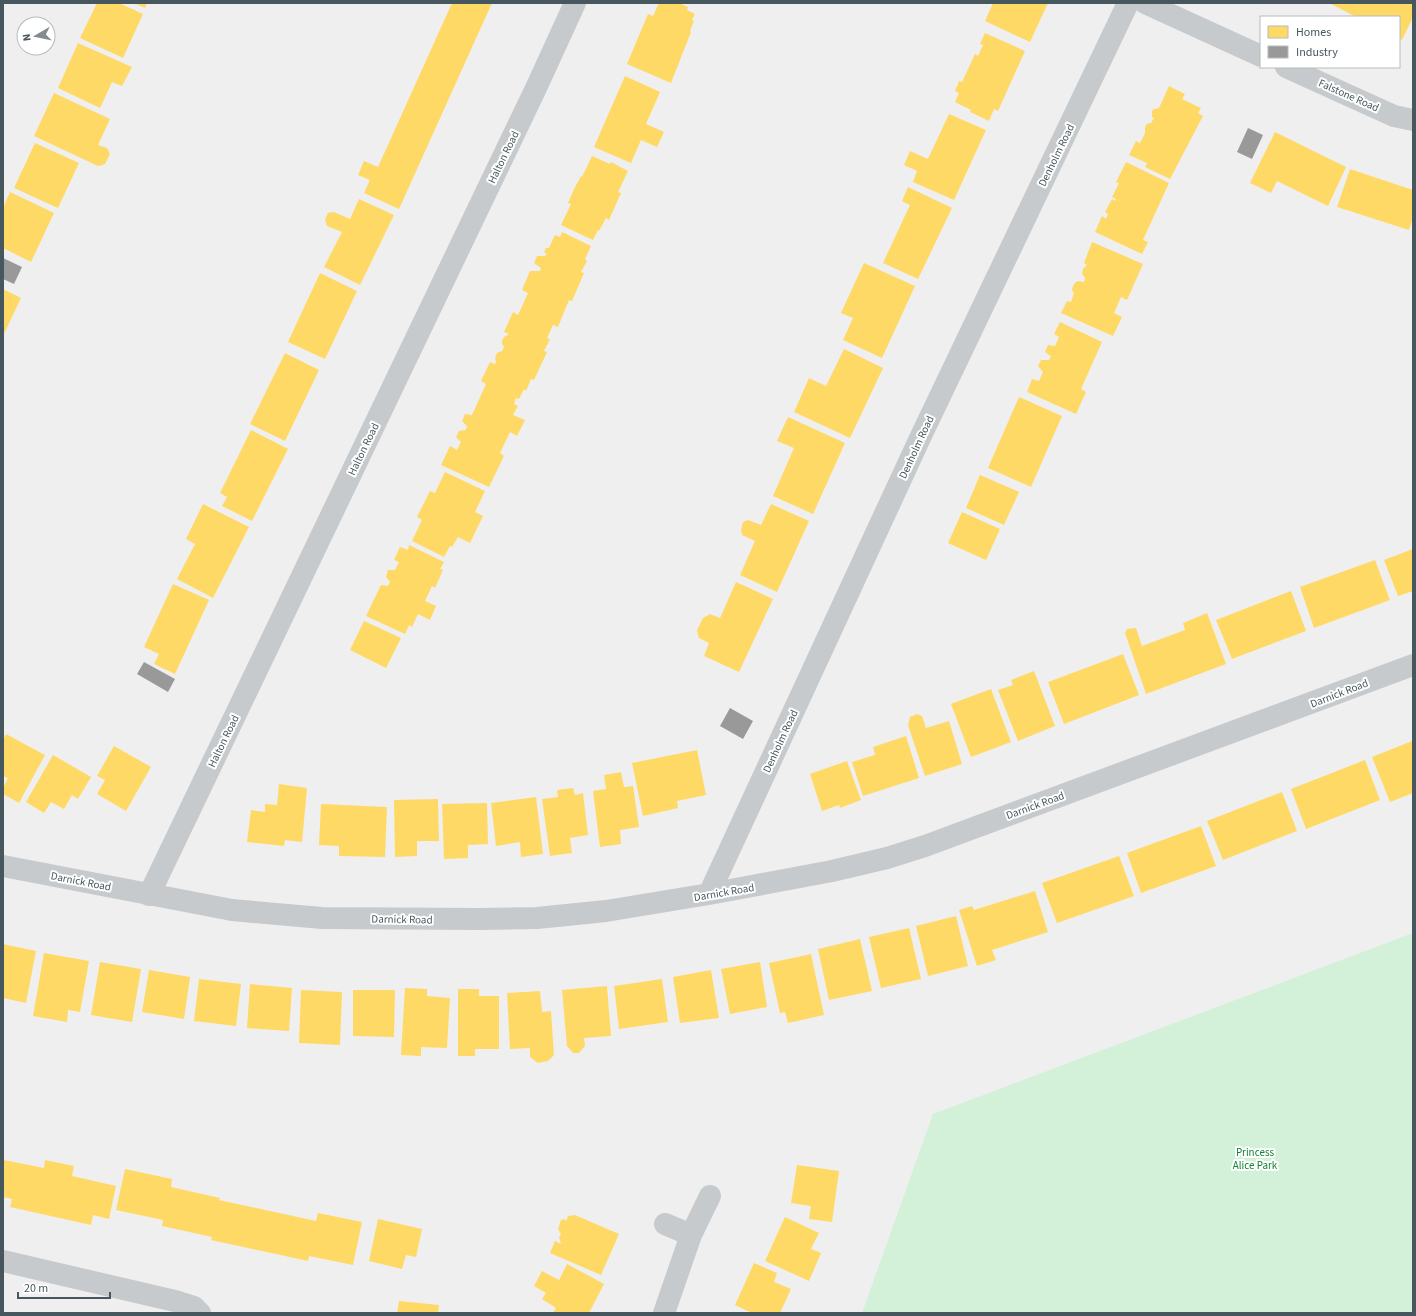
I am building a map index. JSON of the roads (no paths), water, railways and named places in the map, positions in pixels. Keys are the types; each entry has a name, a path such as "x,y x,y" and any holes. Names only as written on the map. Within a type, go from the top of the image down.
{"street":[{"name":"Halton Road","path":"149,895 537,86 575,3"},
{"name":"Denholm Road","path":"709,894 920,438 1128,3"},
{"path":"1145,3 1260,56"},
{"name":"Falstone Road","path":"1288,68 1394,116 1413,120"},
{"name":"Darnick Road","path":"3,866 232,910 322,918 537,918 606,911 709,894 832,871 887,858 926,846 1413,665"},
{"path":"664,1313 691,1235 710,1196"},
{"path":"665,1224 691,1235"},
{"path":"3,1262 175,1301 194,1307 200,1313"}],"park label":[{"name":"Princess Alice Park","path":"1255,1158"}]}
